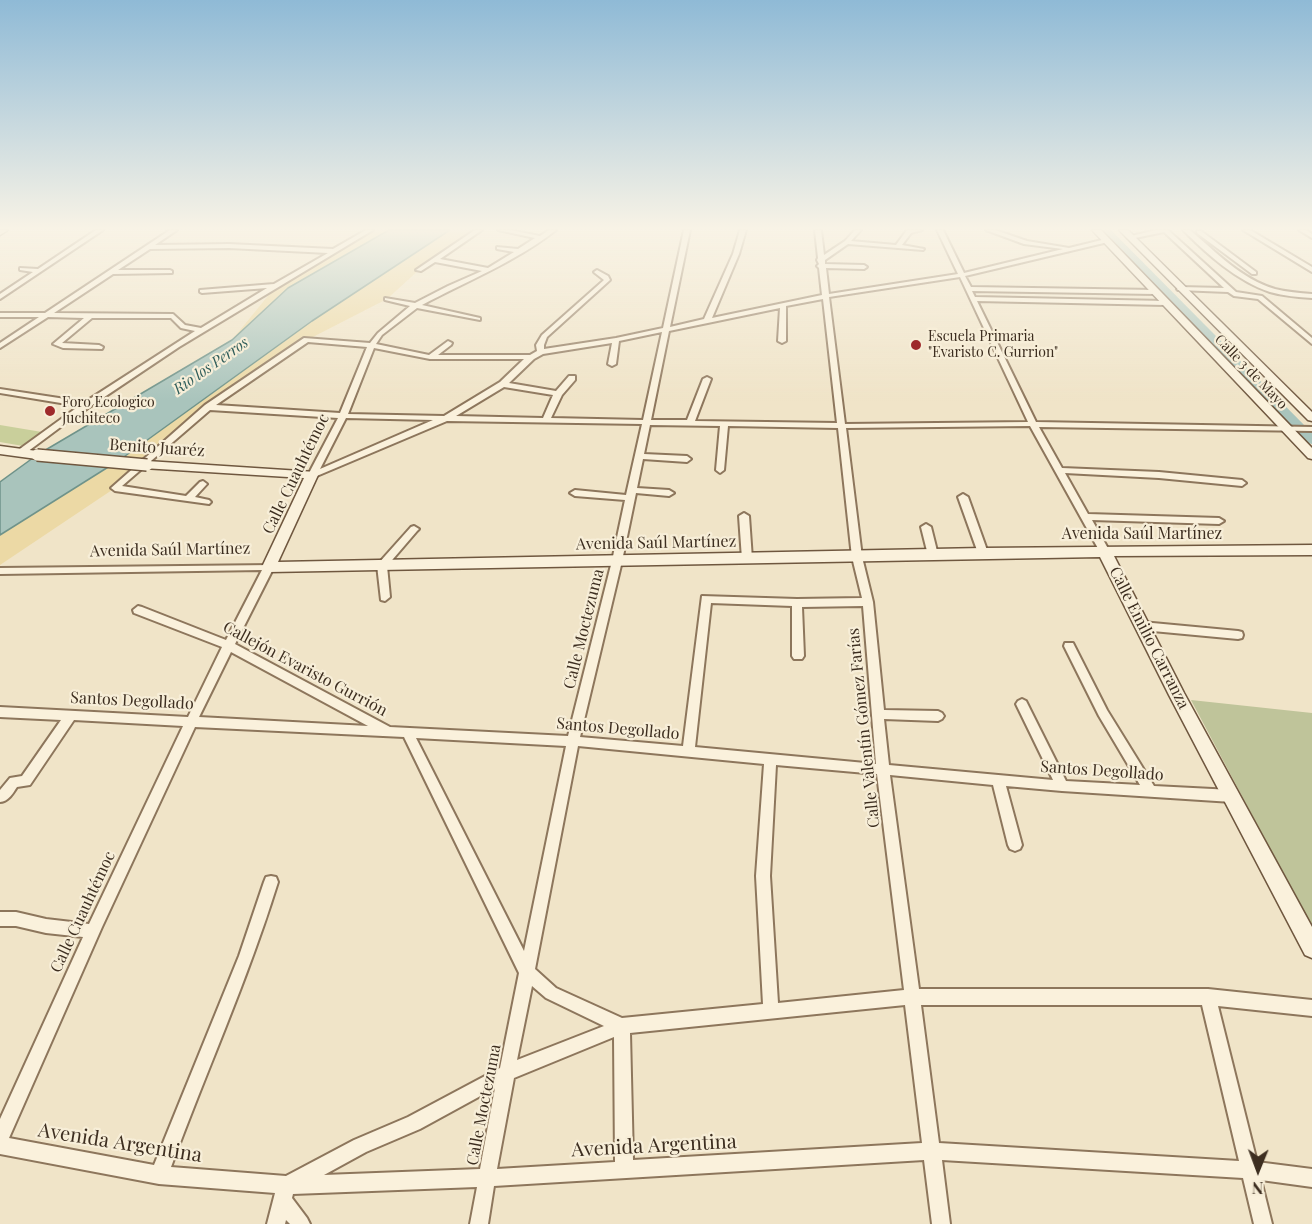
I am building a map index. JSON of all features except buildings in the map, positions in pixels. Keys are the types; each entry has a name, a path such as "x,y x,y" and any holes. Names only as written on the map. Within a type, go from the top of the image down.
{"street":[{"path":"0,297 15,287"},
{"path":"0,346 90,287"},
{"path":"202,291 259,287"},
{"path":"20,453 86,405 176,345 274,287"},
{"name":"Calle Cuauhtémoc","path":"0,1138 92,931 190,721 343,416 372,345 392,322 416,305 450,287"},
{"path":"541,352 540,345 544,336 600,287"},
{"name":"Calle Moctezuma","path":"479,1224 526,971 573,741 632,494 674,287"},
{"path":"707,321 722,287"},
{"name":"Calle Valentín Gómez Farías","path":"824,287 857,557 868,602 883,769 941,1224"},
{"path":"312,475 448,417 503,384 531,357 541,352 616,340 826,296 884,287"},
{"name":"Calle 3 de Mayo","path":"1151,287 1291,429 1312,455"},
{"path":"1226,287 1238,295 1260,297 1308,336 1312,342"},
{"path":"1261,287 1274,292 1312,296"},
{"path":"969,289 1155,292"},
{"name":"Calle Emilio Carranza","path":"969,289 1033,424 1105,552 1312,948"},
{"path":"1180,289 1229,290"},
{"path":"1180,289 1312,418"},
{"path":"387,299 478,320"},
{"path":"974,299 1165,303"},
{"path":"782,341 783,305"},
{"path":"0,315 173,316 183,327 203,330"},
{"path":"91,315 57,344 99,347"},
{"path":"206,502 116,488 208,407 307,340 372,345 430,357 531,357"},
{"path":"612,364 616,340"},
{"path":"430,357 448,343"},
{"path":"546,420 558,394 572,378"},
{"path":"690,422 707,379"},
{"path":"503,384 558,394"},
{"path":"0,391 86,405"},
{"path":"208,407 343,416 842,426 1033,424 1312,429"},
{"path":"720,470 724,423"},
{"name":"Benito Juaréz","path":"0,450 37,455 312,475"},
{"path":"640,456 687,459"},
{"path":"1059,470 1159,475 1242,483"},
{"path":"188,499 203,484"},
{"path":"575,493 669,493"},
{"path":"963,497 983,553"},
{"path":"744,516 747,559"},
{"path":"1085,517 1219,521"},
{"path":"926,527 933,555"},
{"path":"385,597 382,565 414,529"},
{"name":"Avenida Saúl Martínez","path":"0,571 983,553 1312,550"},
{"path":"688,751 706,599 798,603 868,602"},
{"path":"798,603 798,656"},
{"name":"Callejón Evaristo Gurrión","path":"138,610 228,645 388,732"},
{"path":"1142,626 1238,635"},
{"path":"1069,646 1103,713 1150,791"},
{"path":"1022,704 1062,786"},
{"name":"Santos Degollado","path":"1,713 573,741 1062,786 1232,796"},
{"path":"877,714 938,716"},
{"path":"2,797 14,782 26,781 71,715"},
{"path":"407,732 526,971 552,993 622,1026"},
{"path":"770,759 764,876 771,1010"},
{"path":"998,780 1015,845"},
{"path":"159,1175 246,953 271,882"},
{"path":"0,919 16,919 46,926 92,931"},
{"path":"276,1224 284,1192 360,1146 414,1123 508,1072 622,1026 913,997 1208,997 1312,1008"},
{"path":"1208,997 1248,1170 1263,1224"},
{"path":"622,1026 624,1168"},
{"name":"Avenida Argentina","path":"0,1145 159,1175 284,1192 624,1168 933,1151 1248,1170 1312,1178"},
{"path":"284,1192 301,1224"}],"green space":[{"path":"0,425 42,432 23,446 0,442"},
{"path":"1191,700 1312,713 1312,928"}],"sand":[{"path":"275,287 400,287 387,299 307,340 209,407 115,488 0,565 0,482 37,455 232,340"}],"water":[{"name":"Rio los Perros","path":"363,287 312,321 121,459 0,535 0,482 37,455 232,340 288,288"}],"waterway":[{"path":"1162,287 1312,440"}],"place":[{"name":"Escuela Primaria \"Evaristo C. Gurrion\"","path":"916,345"},
{"name":"Foro Ecologico Juchiteco","path":"50,411"}]}
